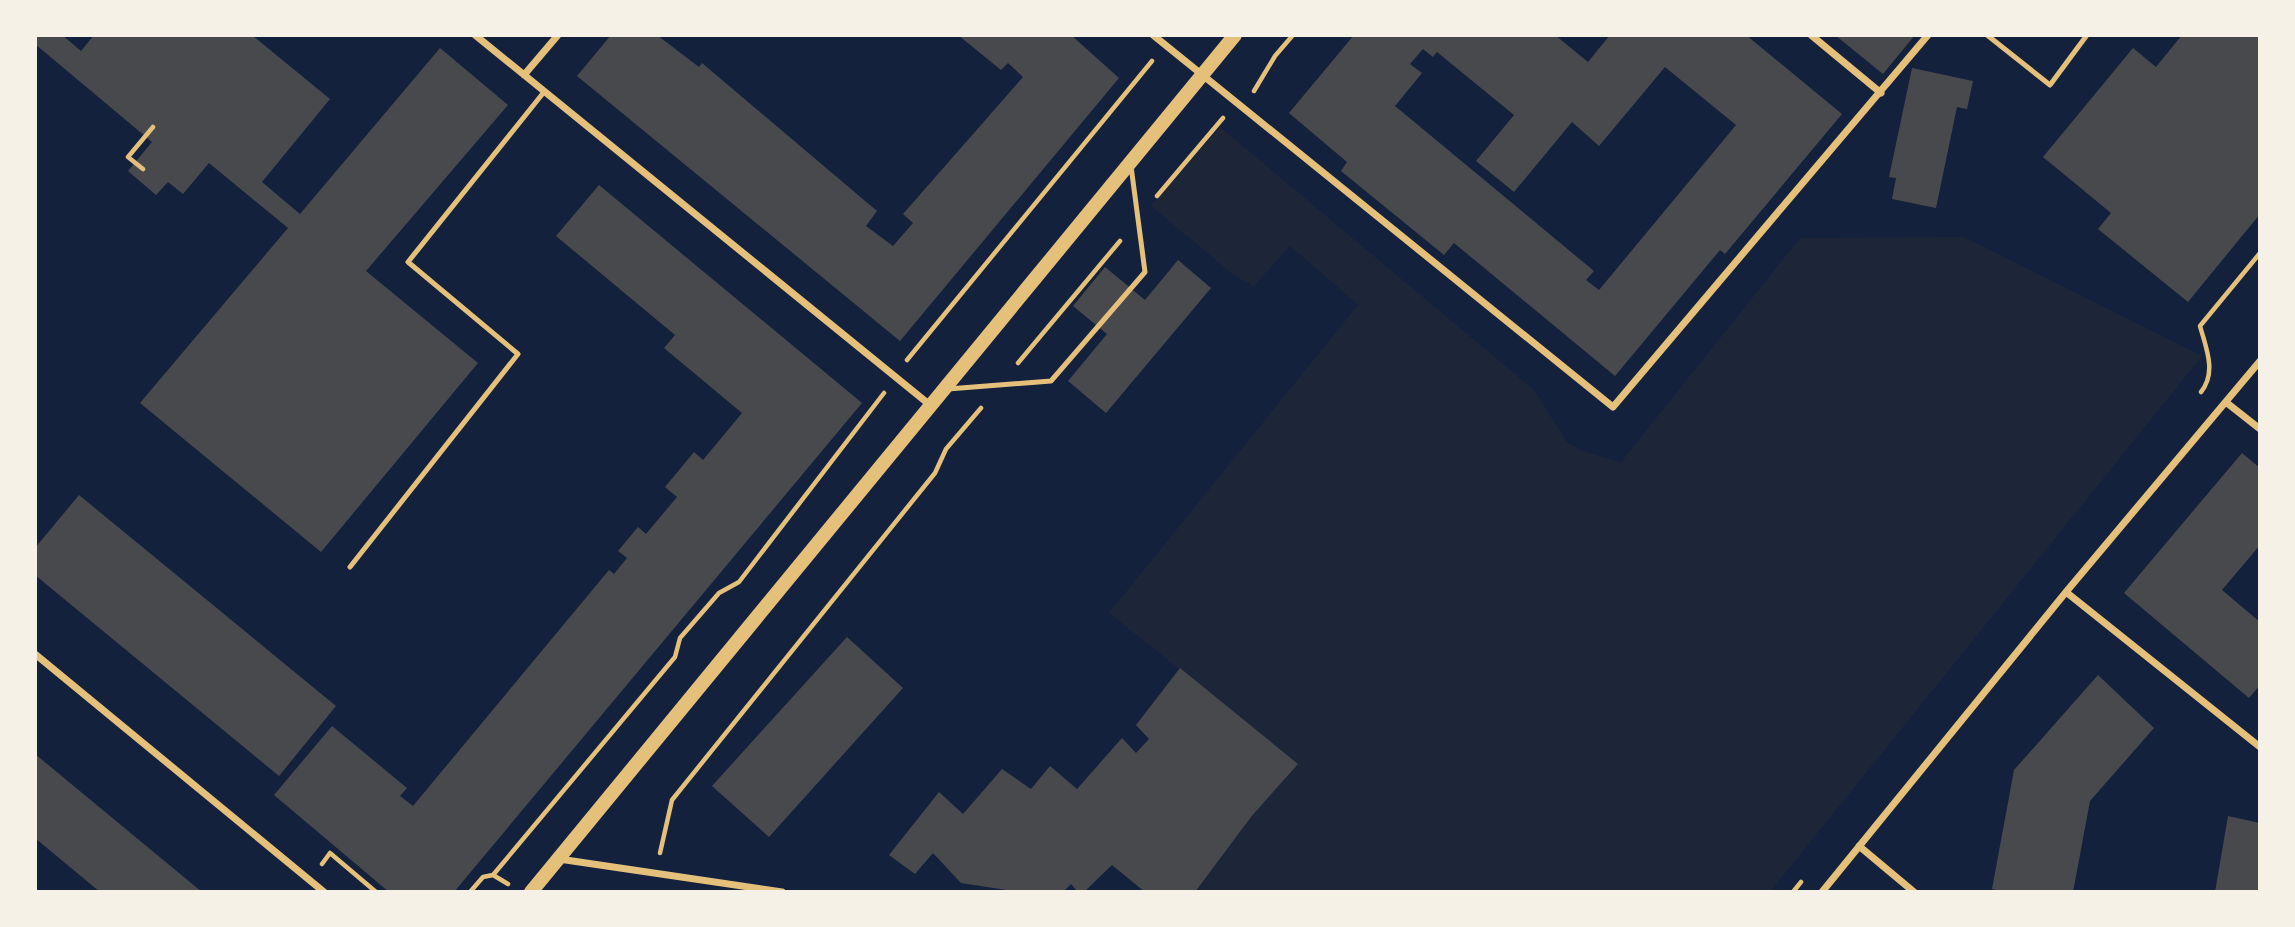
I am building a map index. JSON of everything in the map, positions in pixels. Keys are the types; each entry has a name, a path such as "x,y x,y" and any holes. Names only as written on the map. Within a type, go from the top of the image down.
{"main road":[{"path":"531,892 1235,35"}],"street":[{"path":"475,35 930,404"},
{"path":"524,75 558,35"},
{"path":"1153,35 1613,407 1928,35"},
{"path":"1811,35 1881,93"},
{"path":"1822,892 2066,592 2260,361"},
{"path":"2227,403 2260,429"},
{"path":"2066,592 2260,747"},
{"path":"35,654 324,892"},
{"path":"1859,846 1914,892"},
{"path":"559,859 782,892"}],"lane":[{"path":"1987,35 2050,85 2087,35"},
{"path":"351,567 518,354 408,262 544,92"},
{"path":"945,389 1051,381 1145,272 1130,163"}],"path":[{"path":"656,873 672,800 935,473 946,449 1219,120 1224,117 1231,118 1242,106 1293,35"},
{"path":"494,875 674,657 680,638 719,593 739,582 875,407 895,377 1165,44"},
{"path":"143,169 128,156 153,127"},
{"path":"2210,364 2200,326 2260,253"},
{"path":"310,880 330,853 376,892"},
{"path":"470,892 483,877 494,875 517,892"}],"shaded area":[{"path":"1220,127 1534,390 1567,442 1582,451 1621,462 1800,238 1964,237 2202,356 1770,892 1195,892 1251,817 1298,764 1109,613 1358,305 1290,246 1254,286 1235,276 1151,206"}],"building":[{"path":"35,35 62,35 81,51 94,35 252,35 330,99 262,182 300,214 440,48 508,105 366,271 478,363 321,552 140,403 288,228 209,163 183,194 168,182 156,195 128,171 152,142 35,44"},
{"path":"611,35 657,35 699,67 702,63 877,211 866,226 893,246 913,223 903,214 1023,77 1008,63 1001,70 958,35 1071,35 1119,78 900,341 577,76"},
{"path":"1354,35 1555,35 1588,62 1610,35 1746,35 1842,114 1725,254 1720,250 1615,376 1454,243 1444,255 1341,171 1347,162 1289,113","holes":["1423,49 1433,57 1437,52 1514,115 1476,161 1514,192 1572,122 1599,146 1665,67 1736,125 1599,290 1586,280 1594,271 1395,106 1422,73 1410,64"]},
{"path":"1835,35 1915,35 1883,74"},
{"path":"2182,35 2260,35 2260,214 2188,302 2098,229 2111,213 2043,157 2133,48 2156,67"},
{"path":"1912,68 1973,81 1967,109 1957,107 1936,208 1892,199 1896,178 1889,177"},
{"path":"599,185 862,403 454,892 389,892 274,795 332,726 407,788 400,796 413,806 609,570 614,574 627,558 618,551 638,527 646,534 677,497 665,487 694,452 703,460 742,413 664,348 675,335 556,236"},
{"path":"1178,260 1211,288 1106,413 1068,381 1107,334 1073,306 1105,267 1145,300"},
{"path":"2242,453 2260,468 2260,545 2222,590 2260,622 2260,685 2249,698 2124,593"},
{"path":"79,495 336,706 279,776 35,575 35,548"},
{"path":"847,637 903,688 769,837 712,786"},
{"path":"1180,668 1298,764 1251,817 1195,892 1145,892 1112,865 1084,892 1078,892 1071,884 1063,892 1020,892 961,883 933,853 915,874 889,855 939,792 963,814 1002,769 1031,789 1050,766 1077,789 1122,738 1136,753 1149,739 1136,725"},
{"path":"2098,675 2154,728 2090,801 2073,892 2005,892 1992,889 2014,770"},
{"path":"35,754 202,892 100,892 35,838"},
{"path":"2228,816 2260,823 2260,892 2215,892"}]}
